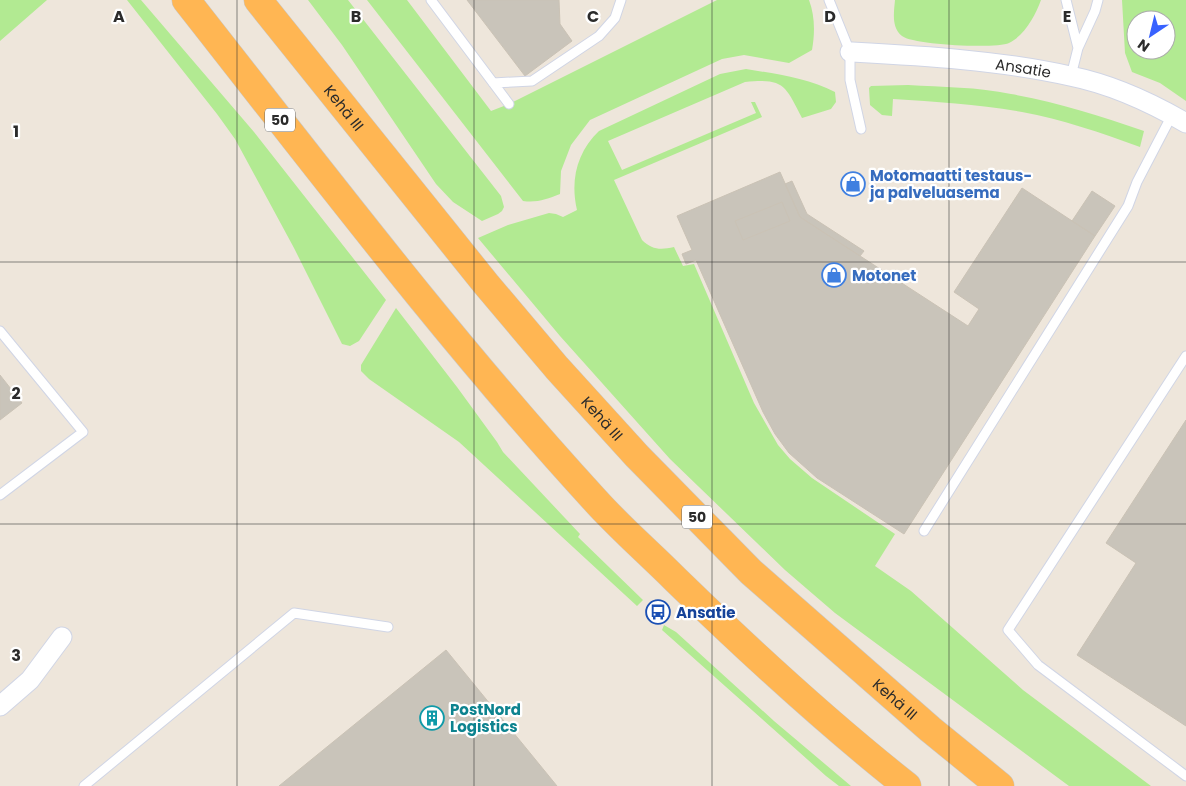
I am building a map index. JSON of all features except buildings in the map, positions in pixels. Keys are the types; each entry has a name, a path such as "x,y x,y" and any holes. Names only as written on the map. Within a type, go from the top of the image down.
{"highway":[{"name":"50","path":"186,0 440,322 596,502 739,642 907,786"},
{"name":"Kehä III","path":"258,0 486,284 557,368 636,456 751,572 922,723 1000,786"}],"street":[{"name":"Ansatie","path":"850,52 984,62 1071,76 1122,92 1179,119"},
{"path":"0,706 30,680 62,637"}],"lane":[{"path":"431,0 509,104"},
{"path":"493,84 532,81 599,36 615,18 621,0"},
{"path":"829,0 850,52 850,80 861,129"},
{"path":"1066,0 1078,48"},
{"path":"1071,76 1078,48 1098,0"},
{"path":"924,531 1128,206 1137,182 1179,119"},
{"path":"0,331 83,432 0,495"},
{"path":"1186,356 1008,630 1038,665 1186,776"},
{"path":"84,786 294,613 388,627"}],"green space":[{"path":"0,0 47,0 0,41"},
{"path":"127,0 141,0 254,132 386,300 359,341 350,346 342,344 294,248 235,139"},
{"path":"308,0 348,0 501,196 504,207 502,211 482,221 453,202 436,184 342,45"},
{"path":"367,0 407,0 491,111 509,104 717,0 809,0 814,25 814,37 812,50 789,63 744,55 722,59 590,120 571,145 561,171 560,194 542,200 523,201"},
{"path":"895,0 1041,0 1029,24 1015,40 1001,45 972,46 922,42 902,36 895,24"},
{"path":"1122,0 1186,0 1186,101 1160,83 1132,72 1128,60 1176,60 1176,10 1126,10 1126,56"},
{"path":"746,69 792,77 825,87 835,92 836,102 831,109 802,118 787,91 782,86 768,81 745,82 608,141 622,170 756,113 751,102 755,102 762,117 614,180 642,240 649,246 657,248 674,247 683,266 694,264 754,403 778,445 790,459 812,478 895,534 875,566 911,591 1023,690 1151,786 1069,786 835,613 785,570 670,459 560,336 478,238 508,225 549,213 563,217 577,210 574,188 577,167 585,148 599,131 720,74"},
{"path":"908,85 973,89 1028,97 1079,110 1144,131 1140,147 1067,122 1006,109 893,99 892,116 882,115 870,105 869,88 871,86"},
{"path":"396,308 457,387 503,452 580,534 578,537 643,600 637,606 459,442 369,379 361,371 361,365"},
{"path":"664,625 676,632 774,721 851,786 839,786 826,776 662,630"}],"place":[{"name":"Motomaatti testaus- ja palveluasema","path":"853,184"},
{"name":"Motonet","path":"834,275"},
{"name":"Ansatie","path":"658,612"},
{"name":"PostNord Logistics","path":"432,718"}]}
